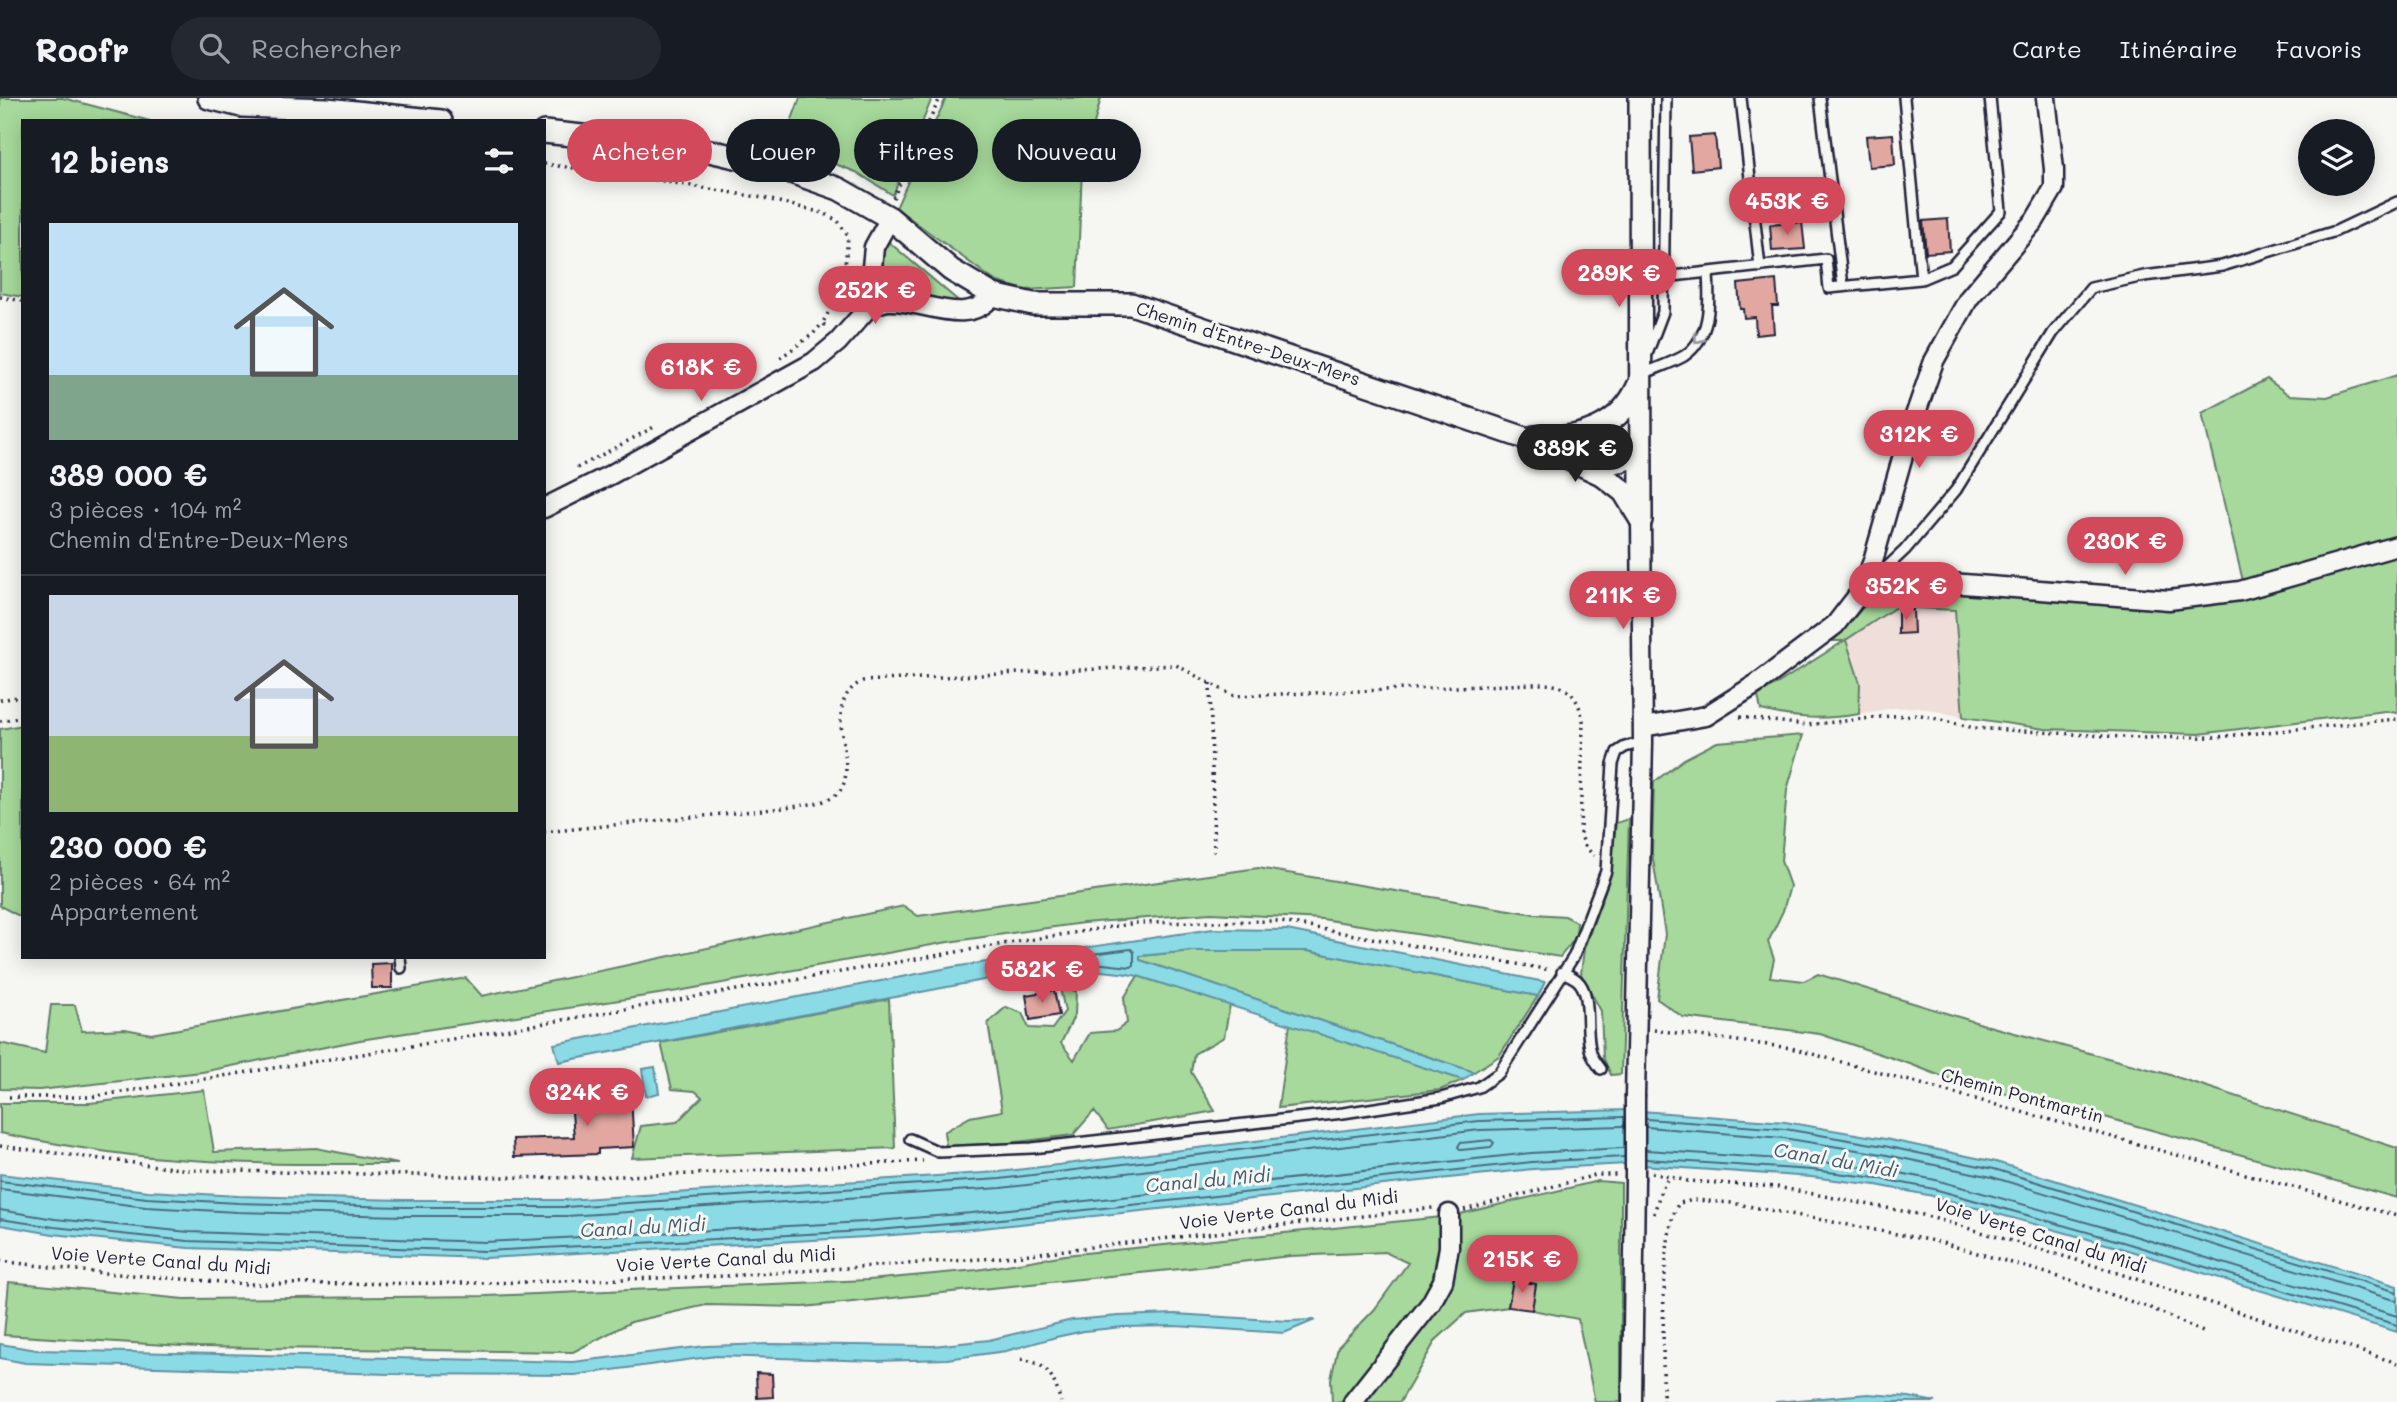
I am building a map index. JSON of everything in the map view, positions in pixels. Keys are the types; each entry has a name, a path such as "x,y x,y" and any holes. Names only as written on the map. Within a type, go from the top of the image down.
{"street":[{"path":"209,98 241,106 327,109 422,119"},
{"path":"1633,1402 1632,1176 1643,734 1639,379 1640,98"},
{"path":"1643,734 1706,716 1758,683 1835,625 1862,590 1873,561 1911,427 1934,361 1969,298 2035,220 2054,188 2046,98"},
{"name":"Chemin d'Entre-Deux-Mers","path":"546,132 697,148 762,163 839,189 888,217 951,270 993,295 1033,304 1131,304 1522,437 1601,474 1624,492 1641,520"},
{"path":"868,308 874,247 888,217"},
{"path":"546,507 612,474 814,362 846,333 868,308 889,301 969,312 986,304 993,295"},
{"name":"Chemin d'Entre-Deux-Mers","path":"1588,432 1615,417 1632,401 1639,379"},
{"name":"Chemin d'Entre-Deux-Mers","path":"1522,437 1555,440 1588,432 1614,430 1634,437 1640,448 1635,456 1624,460 1597,463 1568,457"},
{"path":"1862,590 1899,579 2169,600 2239,592 2397,546"},
{"path":"1353,1402 1430,1303 1443,1281 1449,1247 1449,1214"}],"lane":[{"path":"1639,379 1662,312 1666,98"},
{"path":"1741,98 1760,267"},
{"path":"1820,98 1843,286"},
{"path":"1904,98 1921,279"},
{"path":"1664,278 1826,259 1829,288 1921,279 1952,266 2001,211 1990,98"},
{"path":"1862,590 1905,550 1956,490 2053,333 2091,288 2144,276 2222,266 2336,231 2397,202"},
{"path":"1639,379 1686,355 1705,329 1710,297 1708,274"},
{"path":"910,1139 939,1152 1031,1148 1343,1113 1441,1098 1479,1087 1499,1073 1574,956 1606,872 1612,764 1616,752 1643,734"},
{"path":"1562,972 1576,979 1583,988 1592,1056 1601,1069"}],"path":[{"path":"888,217 940,98"},
{"path":"546,164 763,198 823,213 838,221 848,236 845,266 837,297 822,324 813,334 771,363"},
{"path":"0,297 21,301"},
{"path":"822,324 846,333"},
{"path":"575,470 656,426"},
{"path":"546,832 793,807 830,799 840,791 845,782 846,761 841,739 841,711 846,694 852,686 863,681 1176,665 1234,696 1532,684 1562,686 1580,705 1583,720 1580,833 1593,856 1606,859"},
{"path":"1210,683 1214,852"},
{"path":"0,700 21,696"},
{"path":"1706,716 1806,725 1921,715 1974,728 2138,738 2217,737 2397,719"},
{"path":"0,721 21,717"},
{"path":"9,1097 90,1097 400,1048 1136,923 1276,920 1562,972"},
{"name":"Chemin Pontmartin","path":"1635,1027 1791,1048 2397,1216"},
{"path":"0,1146 188,1170 535,1177 693,1174 911,1163 933,1159"},
{"name":"Voie Verte Canal du Midi","path":"0,1261 92,1272 247,1284 490,1283 712,1276 995,1258 1431,1207 1449,1214 1596,1175 1632,1176 1652,1173 1688,1181 1777,1188 1923,1215 2083,1262 2397,1363"},
{"path":"1663,1402 1669,1231 1673,1211 1679,1203 1694,1200 1732,1203 1939,1242 2050,1274 2153,1309 2203,1332"},
{"path":"1021,1359 1038,1362 1053,1379 1060,1402"}],"shaded area":[{"path":"1896,607 1955,609 1963,717 1919,707 1859,714 1860,683 1846,640"}],"green space":[{"path":"0,98 63,98 142,119 21,119 21,297 0,293"},
{"path":"800,98 932,98 924,119 854,119 854,171 840,166 840,119 792,119"},
{"path":"946,98 1101,98 1095,119 992,119 992,182 1081,182 1077,287 1025,290 995,281 896,208 908,182 978,182 978,119 936,119"},
{"path":"872,182 898,182 893,195"},
{"path":"884,238 962,304 896,293 885,287 879,278 879,247"},
{"path":"2397,375 2397,539 2244,585 2202,413 2267,379 2289,395 2327,397"},
{"path":"2397,555 2397,713 2385,711 2199,734 2045,729 1963,717 1955,610 1896,607 1846,640 1860,683 1859,714 1810,718 1761,710 1758,696 1844,641 1833,641 1868,602 1889,587 1920,585 2120,605"},
{"path":"21,725 21,917 0,906 0,729"},
{"path":"1803,735 1787,790 1781,861 1790,886 1783,911 1768,942 1774,959 1770,977 1804,981 1818,974 1985,1025 2167,1074 2397,1148 2397,1198 2072,1108 1959,1083 1820,1034 1683,1017 1657,999 1665,934 1652,853 1654,782 1684,759 1717,742"},
{"path":"1629,819 1621,1074 1611,1075 1603,1057 1601,1011 1581,974 1584,949 1610,877 1616,823"},
{"path":"1258,868 1534,914 1565,916 1577,922 1576,937 1560,957 1322,919 1211,913 1083,923 948,942 678,991 360,1040 202,1072 39,1090 0,1089 0,1043 45,1053 51,1005 75,1005 82,1031 125,1029 151,1034 466,978 482,996 904,906 918,916"},
{"path":"1192,951 1308,951 1538,996 1499,1056 1474,1072 1140,960 1140,956"},
{"path":"1138,976 1230,1005 1224,1037 1194,1054 1191,1072 1215,1111 1108,1130 1094,1111 1073,1135 1009,1143 946,1146 944,1132 970,1117 1002,1111 988,1023 1006,1007 1022,1013 1029,1028 1052,1029 1065,1011 1060,988 1076,991 1075,1014 1061,1043 1074,1060 1090,1033 1116,1031 1127,1023 1124,998"},
{"path":"889,999 895,1148 632,1158 641,1126 677,1122 702,1097 695,1091 672,1089 661,1043"},
{"path":"1290,1024 1463,1080 1440,1090 1278,1108"},
{"path":"204,1090 214,1152 316,1148 398,1164 251,1163 163,1158 81,1148 0,1133 0,1103 90,1103"},
{"path":"1598,1181 1621,1183 1621,1402 1595,1402 1578,1319 1532,1310 1536,1284 1513,1280 1508,1307 1466,1313 1436,1340 1400,1402 1332,1402 1331,1379 1338,1347 1374,1310 1408,1263 1385,1252 1290,1256 803,1307 706,1305 631,1322 573,1352 198,1347 4,1335 9,1282 184,1299 486,1296 869,1280 977,1270 1065,1255 1452,1216"}],"water":[{"path":"1213,929 1287,930 1545,982 1538,996 1308,951 1192,951 1140,956 1140,960 1474,1072 1463,1080 1138,976 1086,970 1034,972 999,977 559,1062 554,1044 953,967"},
{"path":"655,1067 659,1093 646,1096 642,1069"},
{"name":"Canal du Midi","path":"1628,1110 1785,1122 1996,1162 2397,1286 2397,1332 2124,1249 1933,1196 1811,1177 1627,1164 1533,1169 973,1229 485,1258 188,1248 53,1234 0,1225 0,1174 148,1191 238,1196 565,1200 999,1172 1479,1114"},
{"path":"1175,1314 1288,1321 1315,1320 1284,1333 1175,1326 1084,1331 1006,1351 947,1359 876,1361 716,1356 575,1375 389,1374 25,1363 0,1358 0,1344 37,1350 573,1362 706,1346 933,1346 989,1340 1072,1320"},
{"path":"1868,1394 1936,1402 1775,1402"}],"building":[{"path":"1893,134 1895,165 1869,167 1866,136"},
{"path":"1715,135 1718,167 1692,170 1689,137"},
{"path":"1948,219 1950,251 1926,253 1923,221"},
{"path":"1802,222 1805,249 1772,251 1770,225"},
{"path":"1776,280 1778,306 1772,306 1774,333 1756,335 1755,317 1744,318 1743,309 1740,309 1738,284"},
{"path":"1898,610 1913,610 1914,633 1898,634"},
{"path":"392,963 392,988 372,988 371,964"},
{"path":"1054,990 1059,1015 1030,1020 1026,995"},
{"path":"593,1085 595,1100 631,1097 634,1147 598,1149 598,1154 514,1157 513,1139 574,1137 570,1087"},
{"path":"1513,1280 1536,1284 1532,1310 1508,1307"},
{"path":"756,1373 772,1374 773,1397 757,1398"}]}
